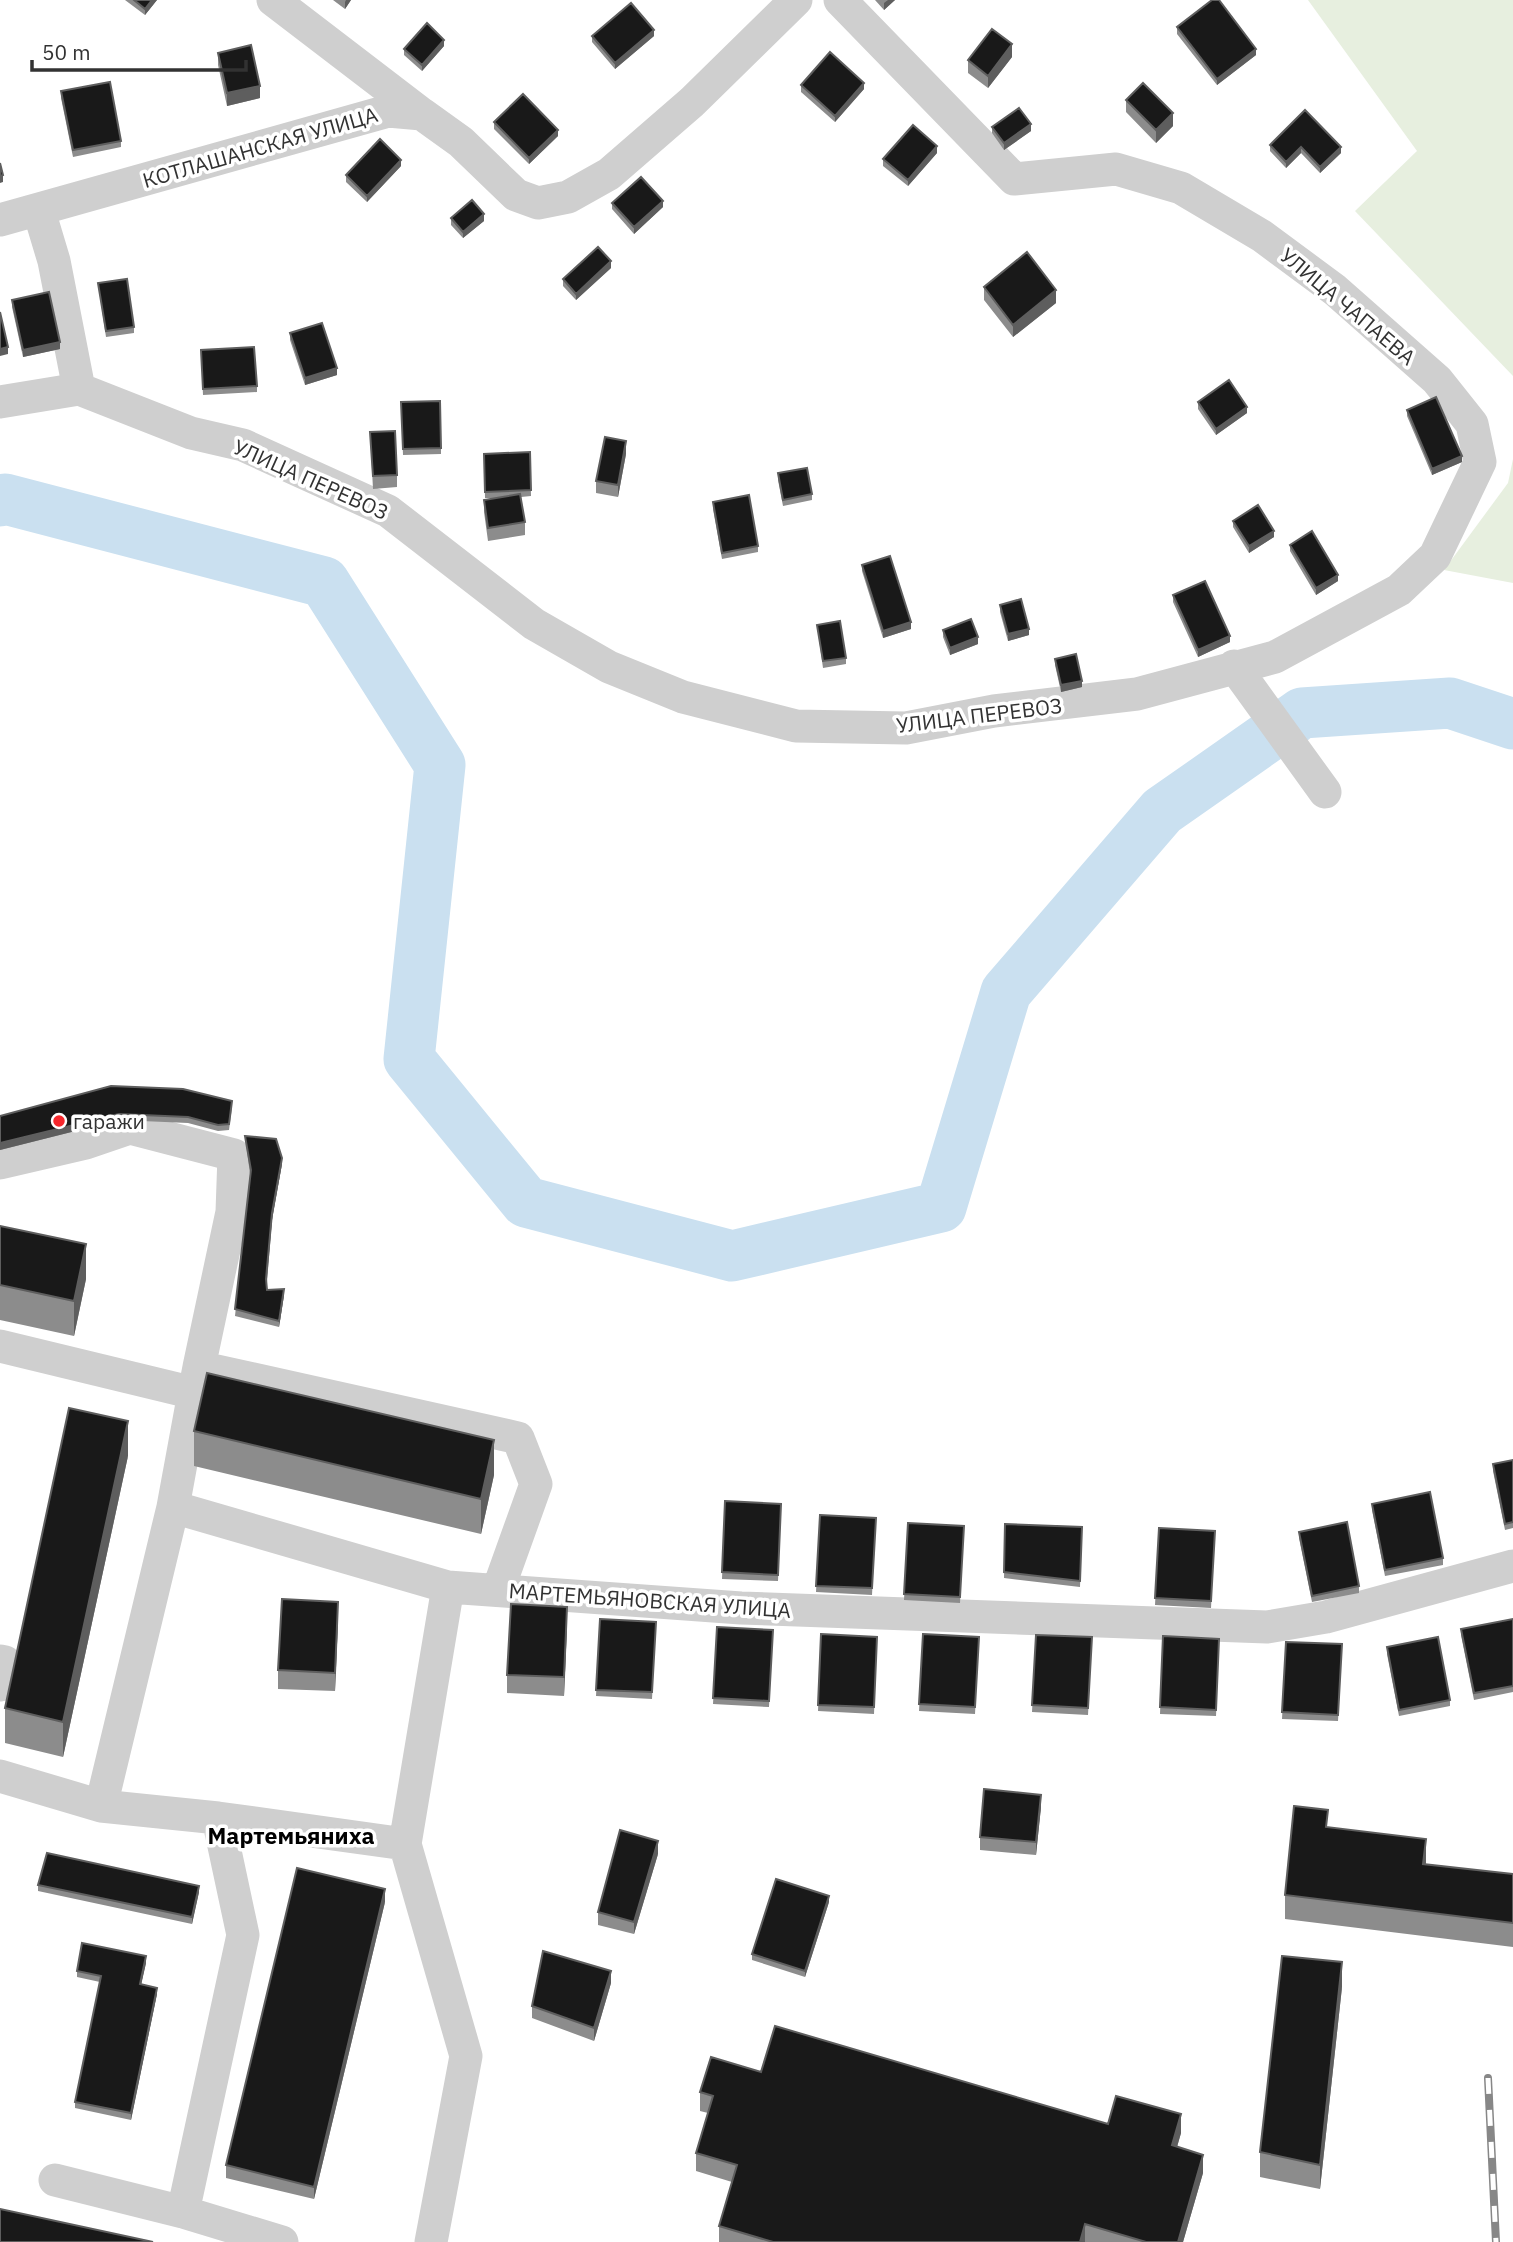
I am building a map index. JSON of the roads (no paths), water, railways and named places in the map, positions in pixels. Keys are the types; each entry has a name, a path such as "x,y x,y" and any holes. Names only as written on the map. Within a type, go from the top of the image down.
{"street":[{"path":"273,0 461,142 516,195 538,203 568,197 609,174 692,102 796,0"},
{"name":"УЛИЦА ЧАПАЕВА","path":"840,0 1014,179 1116,169 1181,188 1262,236 1335,290 1437,380 1472,425 1480,462 1465,495"},
{"name":"КОТЛАШАНСКАЯ УЛИЦА","path":"0,220 388,111 422,114"},
{"path":"0,402 79,389 54,261 38,211"},
{"name":"УЛИЦА ПЕРЕВОЗ","path":"79,389 191,433 243,445 388,511 534,624 609,667 683,697 796,726 906,728 994,711 1137,694 1242,676 1399,590 1435,556 1465,495"},
{"path":"1242,676 1325,792"},
{"path":"0,1163 86,1143 130,1128 234,1154 232,1212 196,1380 173,1507 101,1806"},
{"path":"0,1346 518,1438 536,1484 498,1590"},
{"name":"МАРТЕМЬЯНОВСКАЯ УЛИЦА","path":"173,1507 449,1587 741,1608 1267,1627 1326,1616 1513,1566"},
{"path":"431,2242 466,2056 405,1844 449,1587"},
{"path":"0,1661 5,1662 0,1685"},
{"path":"0,1776 101,1806 218,1818 405,1844"},
{"path":"183,2212 243,1935 218,1818"},
{"path":"55,2180 183,2212 282,2242"}],"waterway":[{"path":"0,501 5,499 324,582 440,765 409,1059 526,1202 732,1256 941,1207 1006,992 1162,811 1302,713 1450,703 1513,724"}],"railway":[{"path":"1488,2078 1496,2242"}],"place":[{"name":"гаражи","path":"59,1121"}],"district":[{"name":"Мартемьяниха","path":"291,1835"}]}
